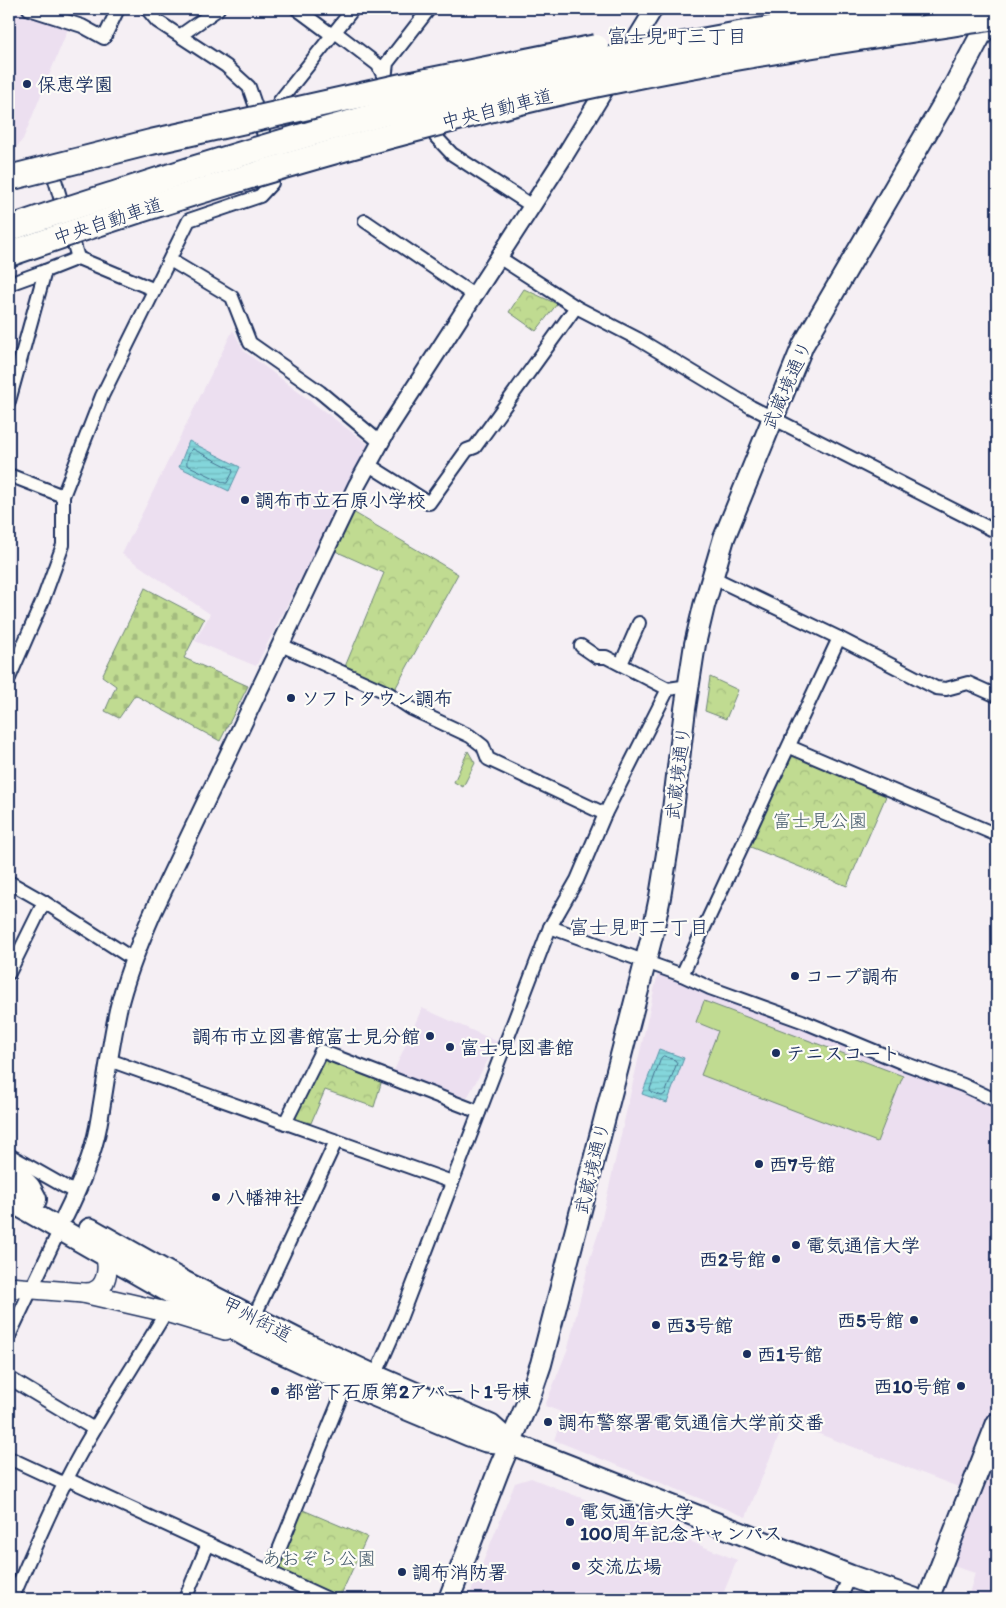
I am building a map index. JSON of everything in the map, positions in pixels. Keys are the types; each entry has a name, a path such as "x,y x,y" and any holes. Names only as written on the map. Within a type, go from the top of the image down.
{"highway":[{"path":"9,178 151,142 402,86 611,44 822,9"},
{"name":"中央自動車道","path":"9,228 247,152 413,106 506,83 739,34 909,9"},
{"name":"中央自動車道","path":"9,254 189,194 331,152 515,104 617,80 839,41 992,27"},
{"path":"9,270 258,181 331,152"},
{"path":"9,1168 28,1188 34,1199"},
{"name":"甲州街道","path":"9,1184 34,1199 62,1223 105,1254 248,1337 469,1435 486,1441 510,1443 850,1576 914,1599"},
{"name":"甲州街道","path":"9,1200 62,1223 375,1376 476,1418 492,1426 510,1443"}],"main road":[{"name":"武蔵境通り","path":"449,1599 529,1399 541,1364 646,962 660,897 696,644 712,577 724,538 803,345 955,84 992,27 989,9"},
{"path":"83,1293 96,1291 103,1283 108,1268 105,1254"},
{"path":"9,1287 83,1293 166,1312 248,1337"},
{"path":"928,1599 997,1423"}],"street":[{"path":"29,9 82,26 104,38 118,9"},
{"path":"9,678 43,600 63,545 63,496 102,396 189,220 260,196 272,183 271,164 249,87 226,66 157,21 147,9"},
{"path":"181,35 218,9"},
{"path":"297,9 378,65 385,78"},
{"path":"279,102 353,9"},
{"path":"385,78 387,63 430,9"},
{"path":"9,1336 76,1192 88,1161 98,1128 119,1007 133,959 153,912 280,645 368,464 389,427 500,258 654,9"},
{"path":"9,167 48,156 385,78 589,38 621,61"},
{"path":"412,74 436,137 452,154 532,206"},
{"path":"48,156 78,258"},
{"path":"365,221 475,296"},
{"path":"9,284 78,258 155,290"},
{"path":"500,258 576,307 638,339 751,407 997,532"},
{"path":"170,260 232,297 250,343 320,392 381,442"},
{"path":"9,401 44,271"},
{"path":"368,464 429,503 467,450 475,447 576,307"},
{"path":"9,475 63,496"},
{"path":"712,577 839,638 936,688 946,689 968,683 997,696"},
{"path":"621,664 639,623"},
{"path":"682,975 790,747 839,638"},
{"path":"280,645 388,693 412,709 470,736 482,746 488,759 605,814"},
{"path":"581,646 597,657 606,657 668,689 689,686"},
{"path":"375,1376 403,1310 550,927 577,880 605,814 668,689"},
{"path":"790,747 997,835"},
{"path":"9,882 133,959"},
{"path":"9,973 44,902"},
{"path":"550,927 682,975 710,988 802,1020 901,1062 963,1085 997,1101"},
{"path":"285,1123 321,1051 479,1112"},
{"path":"109,1060 452,1182"},
{"path":"254,1317 336,1141"},
{"path":"9,1154 76,1192"},
{"path":"12,1599 66,1481 94,1429 166,1312"},
{"path":"9,1378 94,1429"},
{"path":"270,1572 347,1382"},
{"path":"9,1458 66,1481 328,1599"},
{"path":"184,1599 208,1544"},
{"path":"840,1599 850,1576"}],"shaded area":[{"name":"保恵学園","path":"9,10 68,29 23,139 9,157"},
{"name":"調布市立石原小学校","path":"233,330 244,351 369,445 256,666 195,641 210,614 122,554"},
{"name":"電気通信大学","path":"658,973 997,1106 997,1395 961,1488 785,1421 746,1517 554,1440 564,1413 545,1406 568,1348 590,1258 599,1231"},
{"name":"富士見図書館","path":"422,1008 498,1042 467,1098 393,1073"},
{"path":"997,1458 997,1599 982,1599 969,1594 975,1573 953,1566"},
{"name":"電気通信大学 100周年記念キャンパス","path":"531,1478 737,1560 721,1599 468,1599 515,1483"}],"green space":[{"path":"524,289 557,304 536,331 509,312"},
{"path":"348,509 458,574 395,689 344,669 384,573 333,550"},
{"path":"145,588 204,619 184,658 248,686 220,741 135,695 119,718 105,711 116,686 102,676"},
{"path":"710,677 738,690 726,719 705,711"},
{"name":"富士見公園","path":"789,750 887,794 847,886 748,846"},
{"path":"468,751 475,763 463,787 454,782"},
{"name":"テニスコート","path":"704,1001 903,1076 877,1142 701,1075 718,1031 696,1022"},
{"path":"324,1056 382,1080 374,1107 325,1090 311,1123 291,1118"},
{"name":"あおぞら公園","path":"303,1510 367,1537 339,1599 323,1599 274,1577"}],"water":[{"path":"189,441 240,467 229,491 179,467"},
{"path":"659,1049 684,1058 667,1103 642,1094"}],"place":[{"name":"保恵学園","path":"27,84"},
{"name":"調布市立石原小学校","path":"245,500"},
{"name":"ソフトタウン調布","path":"291,698"},
{"name":"コープ調布","path":"795,976"},
{"name":"調布市立図書館富士見分館","path":"430,1036"},
{"name":"富士見図書館","path":"450,1047"},
{"name":"テニスコート","path":"776,1053"},
{"name":"西7号館","path":"759,1164"},
{"name":"八幡神社","path":"216,1197"},
{"name":"電気通信大学","path":"796,1245"},
{"name":"西2号館","path":"776,1259"},
{"name":"西5号館","path":"914,1320"},
{"name":"西3号館","path":"656,1325"},
{"name":"西1号館","path":"747,1354"},
{"name":"西10号館","path":"961,1386"},
{"name":"都営下石原第2アパート1号棟","path":"275,1391"},
{"name":"調布警察署電気通信大学前交番","path":"548,1422"},
{"name":"電気通信大学 100周年記念キャンパス","path":"570,1522"},
{"name":"交流広場","path":"576,1566"},
{"name":"調布消防署","path":"402,1572"}],"district":[{"name":"富士見町三丁目","path":"677,36"},
{"name":"富士見町二丁目","path":"639,927"}]}
